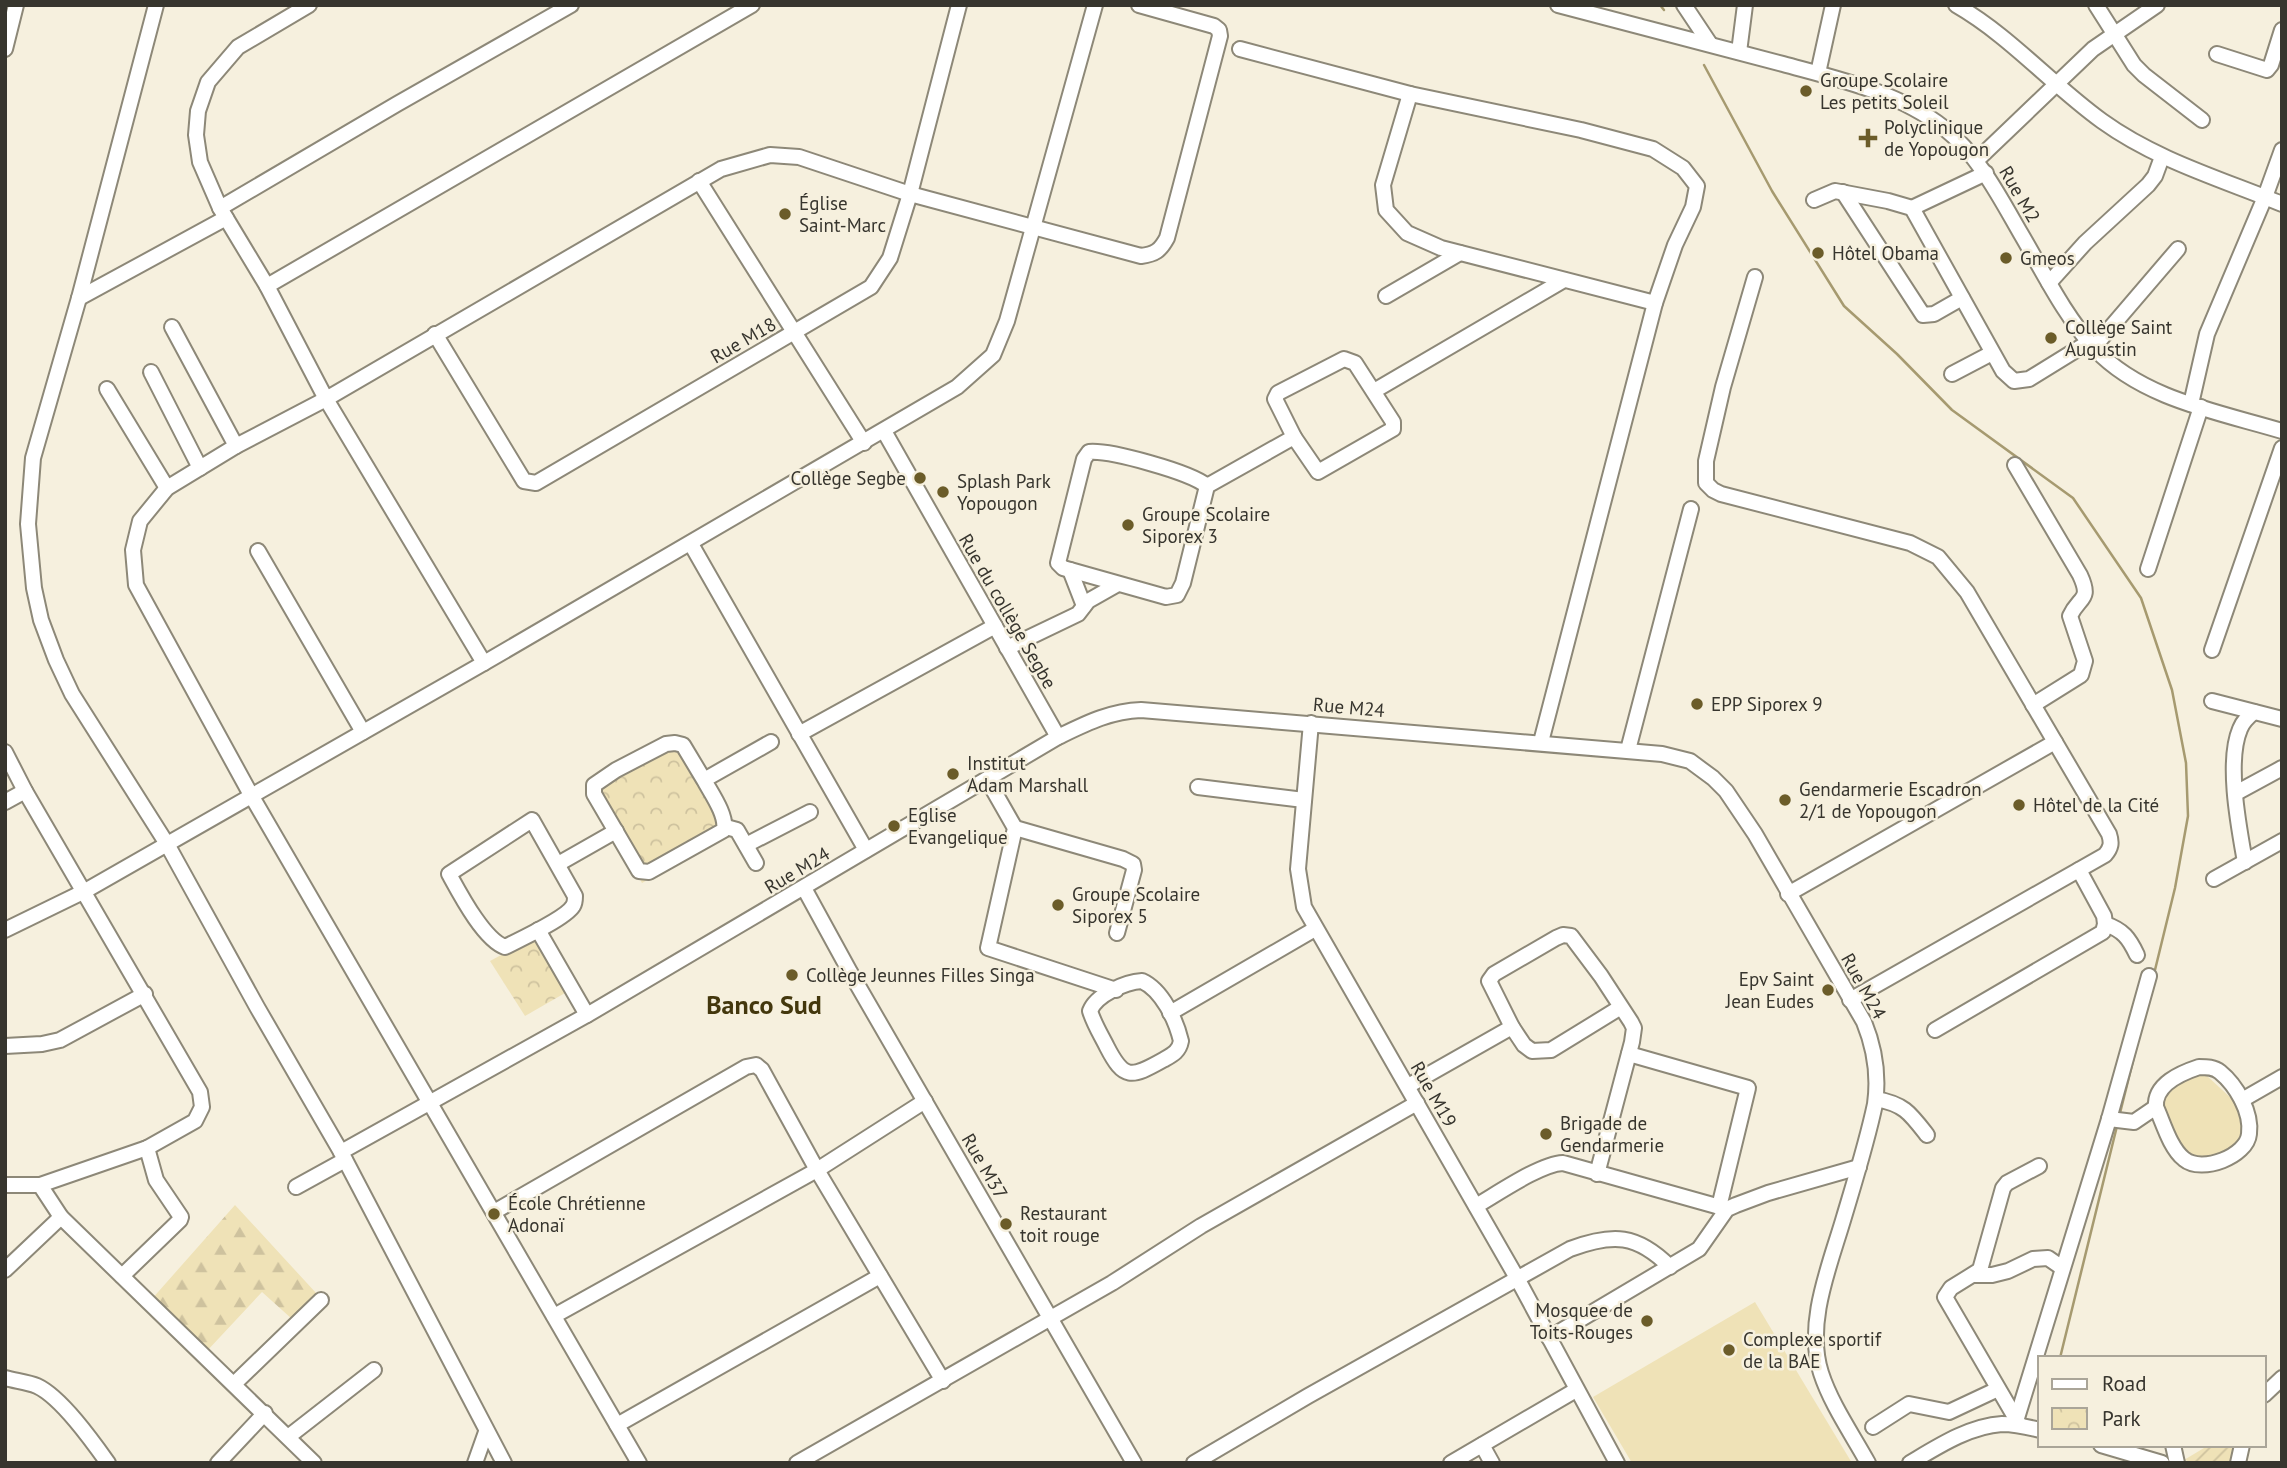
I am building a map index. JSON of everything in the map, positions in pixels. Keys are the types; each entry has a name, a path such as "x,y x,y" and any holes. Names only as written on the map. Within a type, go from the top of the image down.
{"street":[{"path":"5,49 16,5"},
{"path":"309,5 238,47 208,82 198,111 196,135 200,162 223,213 267,286 326,399 484,663"},
{"path":"79,298 223,213 397,104 571,5"},
{"path":"267,286 752,5"},
{"name":"Rue M18","path":"435,334 524,481 536,483 871,287 890,258 910,194 959,5"},
{"path":"5,930 85,891 691,544 957,387 993,355 1007,321 1095,5"},
{"path":"639,1463 251,795 136,585 132,550 140,521 167,488 236,446 326,399 721,169 770,155 799,157 910,194 1141,256 1154,254 1167,238 1220,36 1219,30 1213,26 1139,5"},
{"name":"Rue M2","path":"1558,5 1818,73 1885,95 1909,106 1947,131 1977,160 2049,283 2091,344 2106,359 2141,383 2196,406 2282,431"},
{"path":"1684,5 1710,44"},
{"path":"1739,52 1745,5"},
{"path":"1818,73 1833,5"},
{"path":"1956,5 1988,26 2103,122 2150,151 2282,204"},
{"path":"2096,5 2144,75 2202,120"},
{"path":"1977,160 2093,49 2157,5"},
{"path":"151,6 79,298 33,458 28,524 34,588 45,630 72,694 167,844 343,1156 504,1463"},
{"path":"2217,54 2267,70 2282,30"},
{"path":"1240,49 1410,94 1581,130 1653,149 1683,168 1697,186 1697,197 1675,245 1655,303 1541,742"},
{"path":"1410,94 1386,167 1383,185 1386,211 1407,233 1424,242 1460,253 1655,303"},
{"path":"2148,569 2196,406 2207,334 2282,150"},
{"path":"2049,283 2085,243 2148,185 2155,176 2162,157"},
{"path":"1814,200 1828,193 1843,192 1912,208 1986,173"},
{"path":"699,181 864,443"},
{"path":"1843,192 1923,315 1934,314 1962,298"},
{"path":"1912,208 1992,353 2008,377 2014,381 2023,381 2091,344 2178,249"},
{"path":"1386,296 1460,253"},
{"path":"1755,277 1723,387 1706,461 1706,482 1721,494 1910,543 1938,557 1967,593 2111,841 2105,855 1850,1000"},
{"path":"1374,391 1564,280"},
{"path":"172,327 236,446"},
{"path":"1952,374 1992,353"},
{"path":"1344,359 1355,363 1374,391 1393,422 1391,432 1318,472 1294,437 1275,399 1278,393 1344,359"},
{"path":"151,372 200,468"},
{"path":"107,389 167,488"},
{"name":"Rue du collège Segbe","path":"884,431 1058,737"},
{"path":"1207,486 1174,471 1118,456 1089,452 1084,459 1058,560 1060,566 1166,597 1178,595 1207,486 1294,437"},
{"path":"2212,650 2282,448"},
{"path":"2015,465 2080,575 2086,591 2082,602 2070,615 2085,661 2081,675 2033,705"},
{"path":"1628,750 1692,509"},
{"path":"691,544 866,850"},
{"path":"258,551 363,732"},
{"path":"1070,570 1084,606"},
{"path":"1007,648 1079,614 1088,601 1118,584"},
{"path":"799,734 995,626"},
{"path":"2212,701 2282,719"},
{"name":"Rue M24","path":"296,1187 431,1103 587,1015 1058,737 1105,716 1129,711 1311,723 1628,750 1677,757 1690,761 1713,778 1746,818 1871,1040 1877,1073 1876,1099 1823,1291 1816,1331 1816,1351 1821,1372 1868,1463"},
{"path":"2245,862 2237,820 2235,744 2244,721 2254,712"},
{"name":"Rue M19","path":"1311,723 1298,869 1304,907 1517,1278 1617,1463"},
{"path":"704,780 771,742"},
{"path":"1788,894 2055,742"},
{"path":"726,827 704,780 683,745 666,744 616,770 593,787 639,871 649,872 726,827 736,828 756,863"},
{"path":"5,752 25,792 200,1092 202,1107 195,1121 147,1148 40,1185 5,1185"},
{"path":"2236,793 2282,768"},
{"path":"987,779 1015,828 988,948 1116,990"},
{"path":"1198,787 1304,800"},
{"path":"5,802 25,792"},
{"path":"746,845 810,812"},
{"path":"532,820 558,864 575,896 574,905 538,930 505,947 497,944 480,925 449,874 532,820"},
{"path":"1015,828 1133,864 1134,870 1117,933"},
{"path":"558,864 616,831"},
{"path":"2214,879 2282,841"},
{"path":"1935,1030 2103,932 2104,916 2079,870"},
{"name":"Rue M37","path":"804,888 1134,1463"},
{"path":"2105,924 2121,929 2137,955"},
{"path":"1170,1013 1315,929"},
{"path":"538,930 587,1015"},
{"path":"1597,1174 1634,1028 1621,1007 1577,941 1571,936 1563,935 1490,977 1490,986 1511,1027 1532,1051 1546,1051 1621,1007"},
{"path":"2018,1422 2062,1267 2116,1121 2149,976"},
{"path":"1142,981 1155,990 1170,1013 1181,1041 1176,1052 1142,1072 1123,1071 1115,1063 1090,1011 1098,999 1116,990 1142,981"},
{"path":"5,1046 60,1040 145,994"},
{"path":"1408,1086 1511,1027"},
{"path":"1549,1338 1699,1249 1723,1208 1748,1088 1629,1054"},
{"path":"494,1212 746,1067 756,1065 762,1070 817,1170 943,1381"},
{"path":"2199,1067 2210,1067 2220,1072 2242,1100 2249,1123 2246,1144 2235,1153 2204,1166 2194,1165 2177,1153 2156,1107 2156,1099 2162,1086 2199,1067"},
{"path":"2242,1100 2282,1077"},
{"path":"1876,1099 1901,1105 1927,1135"},
{"path":"554,1316 817,1170 925,1101"},
{"path":"797,1463 1112,1283 1211,1221 1416,1103"},
{"path":"2116,1121 2134,1122 2156,1107"},
{"path":"122,1276 181,1217 156,1180 147,1148"},
{"path":"1476,1206 1555,1163 1723,1208 1859,1167"},
{"path":"1975,1275 1982,1264 2003,1188 2007,1183 2039,1166"},
{"path":"40,1185 61,1217 314,1463"},
{"path":"5,1270 61,1217"},
{"path":"1194,1463 1570,1249 1598,1240 1616,1238 1635,1241 1647,1247 1670,1267"},
{"path":"2018,1422 1945,1297 1951,1287 1975,1275 1993,1275 2008,1271 2033,1259 2048,1258 2062,1267"},
{"path":"617,1425 880,1276"},
{"path":"234,1384 321,1300"},
{"path":"288,1437 374,1370"},
{"path":"5,1378 37,1386 49,1394 89,1436 108,1463"},
{"path":"2266,1393 2282,1378"},
{"path":"1451,1463 1576,1390"},
{"path":"1873,1427 1909,1404 1949,1412 1998,1390"},
{"path":"218,1463 265,1413"},
{"path":"1910,1463 1979,1429 2018,1422 2038,1429"},
{"path":"475,1463 486,1432"},
{"path":"1482,1445 1492,1463"},
{"path":"2108,1447 2162,1463"}],"green space":[{"path":"683,740 734,833 642,883 591,791"},
{"path":"538,935 572,989 525,1016 490,961"},
{"path":"2206,1075 2232,1099 2239,1102 2244,1136 2228,1153 2204,1160 2191,1160 2177,1147 2160,1108 2171,1085 2176,1081"},
{"path":"235,1205 317,1294 292,1319 262,1292 206,1352 151,1300"},
{"name":"Complexe sportif de la BAE","path":"1755,1302 1852,1463 1632,1463 1593,1397"},
{"path":"2206,1447 2234,1447 2229,1463 2195,1463 2184,1460"}],"waterway":[{"path":"1660,5 1664,10"},
{"path":"1704,65 1772,191 1844,306 1897,354 1952,410 2073,498 2141,598 2172,690 2186,763 2188,816 2175,888 2154,974"},
{"path":"2119,1117 2138,1041"},
{"path":"2060,1356 2117,1126"}],"place":[{"name":"Groupe Scolaire Les petits Soleil","path":"1806,91"},
{"name":"Polyclinique de Yopougon","path":"1868,138"},
{"name":"Église Saint-Marc","path":"785,214"},
{"name":"Hôtel Obama","path":"1818,253"},
{"name":"Gmeos","path":"2006,258"},
{"name":"Collège Saint Augustin","path":"2051,338"},
{"name":"Collège Segbe","path":"920,478"},
{"name":"Splash Park Yopougon","path":"943,492"},
{"name":"Groupe Scolaire Siporex 3","path":"1128,525"},
{"name":"EPP Siporex 9","path":"1697,704"},
{"name":"Institut Adam Marshall","path":"953,774"},
{"name":"Gendarmerie Escadron 2/1 de Yopougon","path":"1785,800"},
{"name":"Hôtel de la Cité","path":"2019,805"},
{"name":"Eglise Evangelique","path":"894,826"},
{"name":"Groupe Scolaire Siporex 5","path":"1058,905"},
{"name":"Collège Jeunnes Filles Singa","path":"792,975"},
{"name":"Epv Saint Jean Eudes","path":"1828,990"},
{"name":"Brigade de Gendarmerie","path":"1546,1134"},
{"name":"École Chrétienne Adonaï","path":"494,1214"},
{"name":"Restaurant toit rouge","path":"1006,1224"},
{"name":"Mosquee de Toits-Rouges","path":"1647,1321"},
{"name":"Complexe sportif de la BAE","path":"1729,1350"}],"district":[{"name":"Banco Sud","path":"764,1004"}]}
